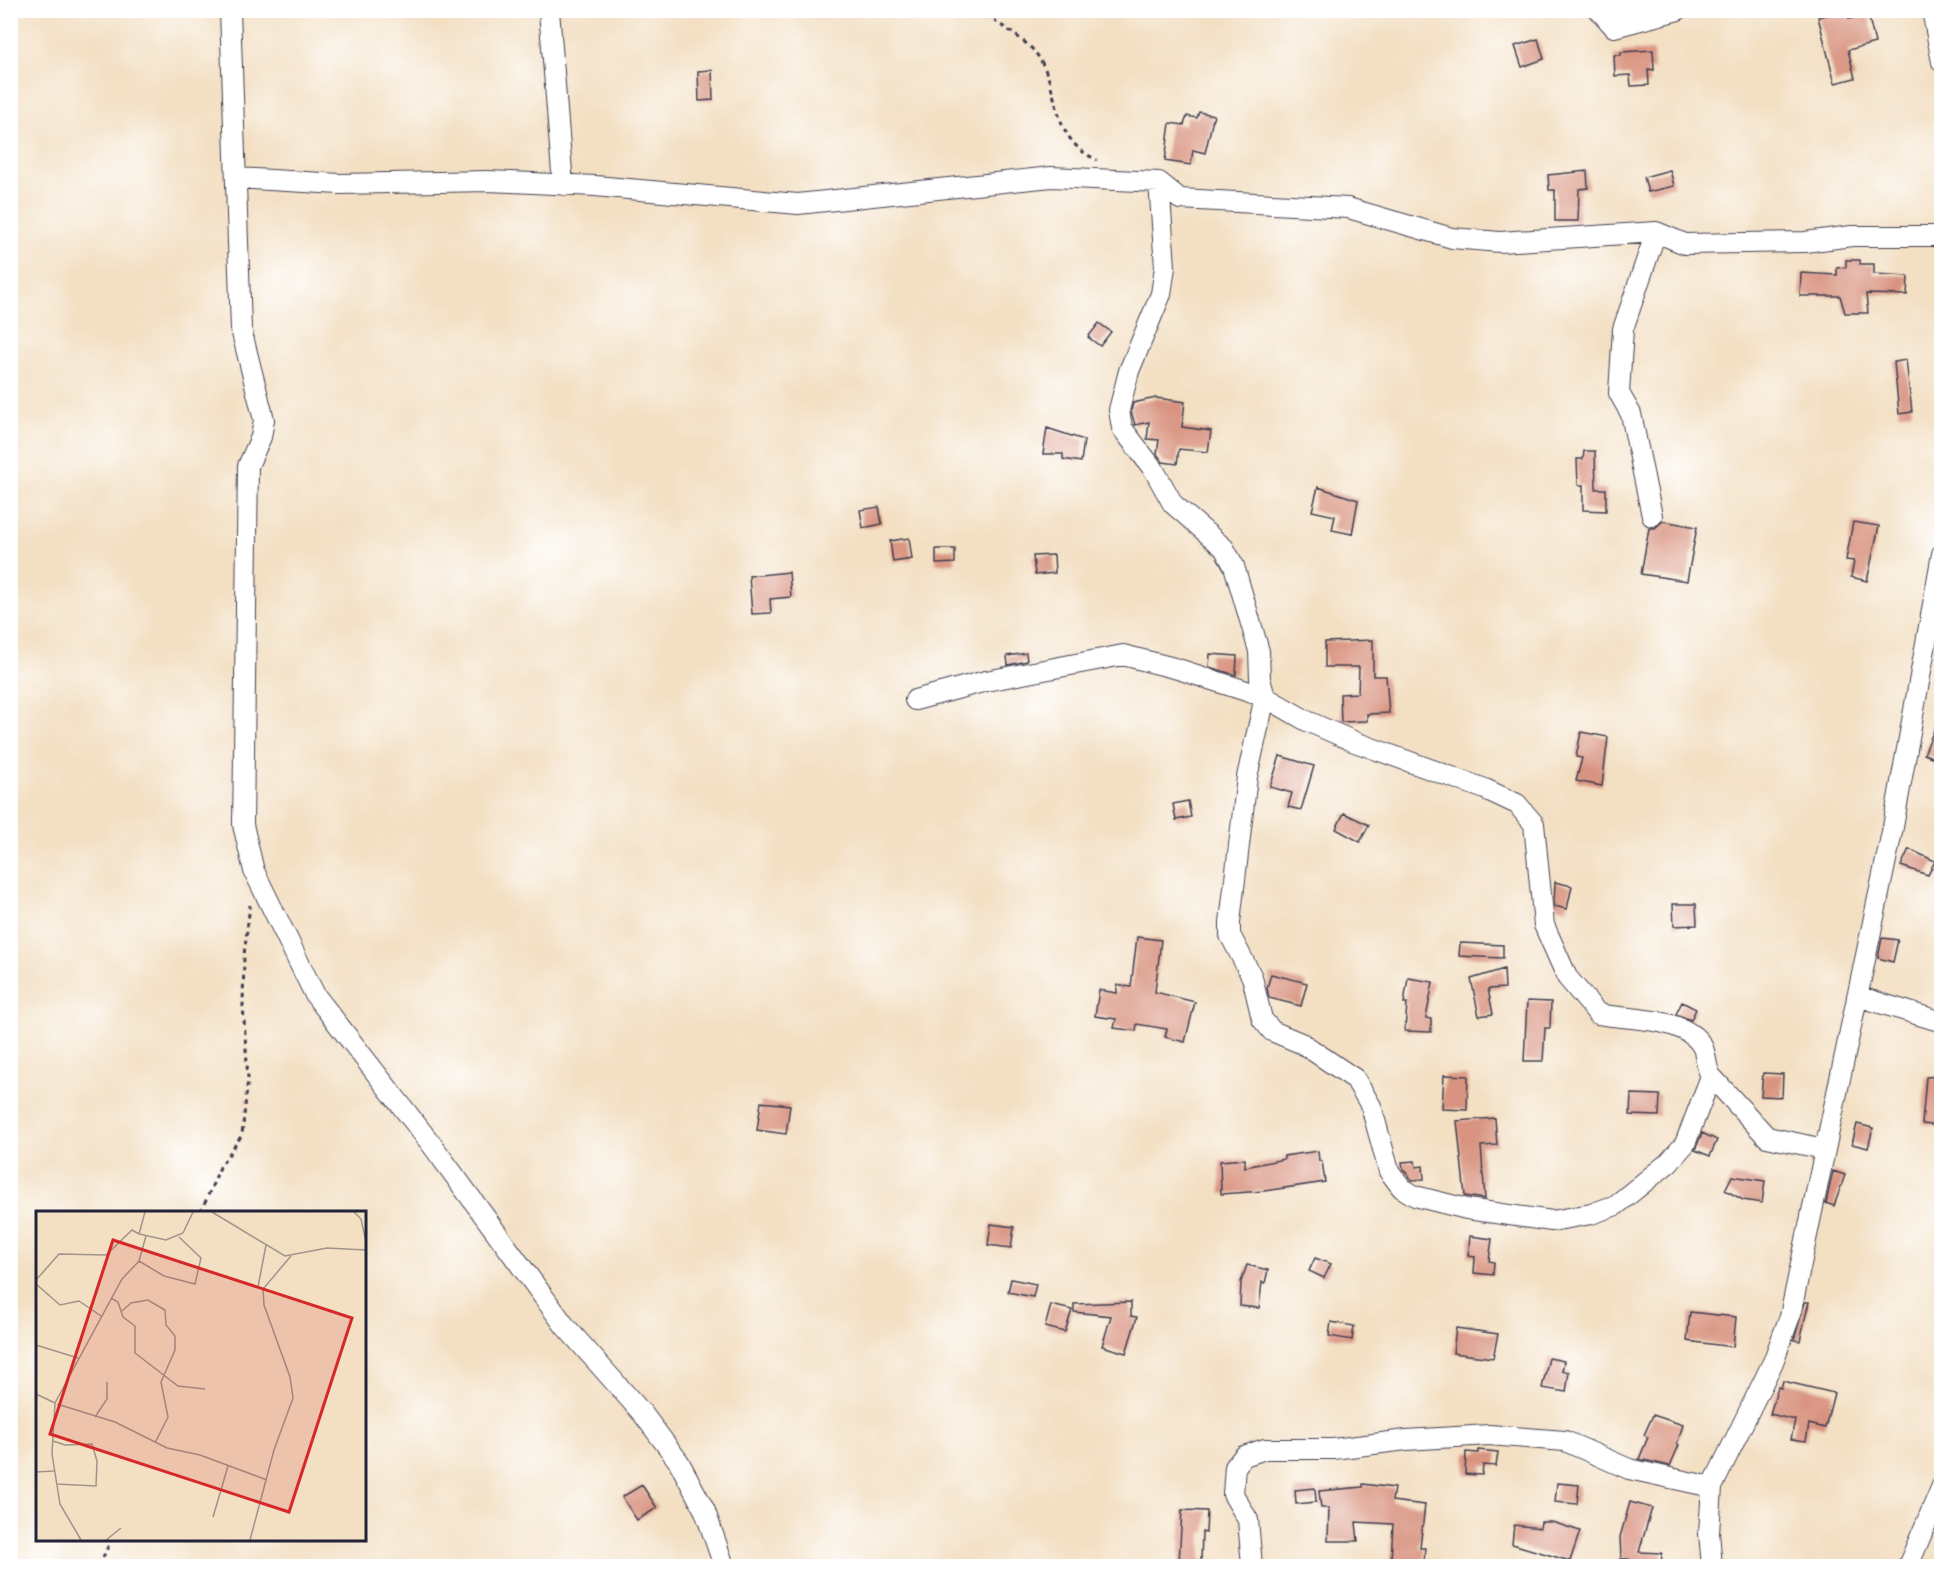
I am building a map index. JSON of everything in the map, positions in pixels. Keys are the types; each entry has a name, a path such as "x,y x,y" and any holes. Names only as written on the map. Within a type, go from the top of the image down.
{"street":[{"path":"230,10 241,329 264,420 261,437 248,466 243,825 254,871 315,995 432,1145 565,1326 643,1414 679,1462 705,1511 724,1566"},
{"path":"549,10 563,185"},
{"path":"1599,10 1614,27 1678,10"},
{"path":"1932,10 1941,62"},
{"path":"236,178 340,184 488,181 798,204 1051,177 1159,182 1180,199 1348,208 1452,238 1500,242 1656,231 1685,243 1805,242 1852,236 1941,236"},
{"path":"1159,182 1166,267 1161,294 1129,371 1119,410 1122,428 1154,470 1173,504 1224,548 1234,567 1259,651 1260,679 1265,697 1247,777 1230,935 1252,977 1262,1019 1272,1031 1303,1044 1355,1079 1371,1106 1389,1171 1402,1188 1415,1196 1467,1209 1552,1221 1591,1214 1616,1205 1635,1192 1685,1144 1711,1076"},
{"path":"1652,516 1632,414 1618,393 1623,329 1656,231"},
{"path":"1712,1566 1709,1533 1712,1487 1773,1362 1790,1316 1935,624 1941,554"},
{"path":"915,700 986,681 1123,655 1178,669 1265,697 1307,721 1355,742 1437,770 1517,804 1534,824 1544,925 1567,977 1598,1014 1628,1016 1662,1023 1695,1036 1703,1048 1705,1066 1711,1076 1767,1137 1824,1149"},
{"path":"1857,996 1941,1022"},
{"path":"1252,1566 1248,1520 1233,1494 1235,1467 1244,1456 1265,1449 1333,1449 1406,1440 1489,1435 1565,1441 1629,1469 1712,1487"},
{"path":"1908,1566 1941,1486"}],"path":[{"path":"979,10 1034,50 1047,71 1060,123 1071,142 1088,156 1104,163"},
{"path":"201,1211 220,1167 242,1135 248,1078 243,1006 244,955 250,902"},
{"path":"99,1566 110,1541"}],"building":[{"path":"1847,10 1849,19 1868,14 1875,43 1848,50 1855,78 1835,83 1818,17"},
{"path":"1538,39 1544,59 1522,67 1515,46"},
{"path":"1653,50 1654,70 1648,69 1649,85 1631,86 1630,75 1615,76 1614,55 1621,55 1621,52"},
{"path":"712,70 713,100 699,101 698,71"},
{"path":"1199,112 1214,115 1205,153 1193,150 1191,165 1165,161 1170,123 1184,125 1187,116 1197,118"},
{"path":"1670,170 1674,186 1648,192 1644,177"},
{"path":"1587,171 1588,188 1579,189 1578,221 1555,221 1555,190 1549,190 1548,175"},
{"path":"1846,260 1860,260 1860,264 1874,264 1874,274 1908,276 1907,295 1866,294 1868,313 1845,313 1840,296 1800,296 1801,273 1837,275 1837,268 1846,267"},
{"path":"1099,323 1111,332 1100,346 1088,337"},
{"path":"1906,360 1912,412 1899,414 1894,362"},
{"path":"1156,398 1185,402 1182,427 1211,431 1208,452 1179,449 1177,464 1163,462 1157,454 1159,440 1147,439 1149,422 1135,425 1131,411 1133,403"},
{"path":"1047,428 1084,440 1081,462 1063,459 1063,454 1043,454"},
{"path":"1584,451 1595,451 1596,489 1606,489 1606,511 1583,510 1583,485 1578,485 1577,459 1583,459"},
{"path":"1318,487 1358,500 1352,534 1332,530 1335,516 1312,511"},
{"path":"879,507 882,524 863,528 860,510"},
{"path":"1663,521 1697,527 1687,581 1641,574 1649,528 1655,528"},
{"path":"1853,522 1879,526 1867,581 1851,577 1854,561 1846,560"},
{"path":"909,538 912,559 893,562 890,541"},
{"path":"936,549 955,549 955,563 936,564"},
{"path":"1054,555 1055,573 1035,575 1033,556"},
{"path":"789,572 791,597 770,599 771,613 752,614 749,576"},
{"path":"1373,640 1373,676 1386,676 1389,713 1367,714 1367,721 1341,722 1340,694 1358,693 1359,667 1325,667 1325,642"},
{"path":"1026,653 1027,661 1008,665 1007,656"},
{"path":"1210,654 1237,656 1236,675 1209,667"},
{"path":"1941,713 1941,761 1924,754"},
{"path":"1581,732 1608,737 1602,786 1576,781 1582,758 1576,757"},
{"path":"1280,756 1314,766 1301,810 1288,807 1292,793 1270,787"},
{"path":"1188,801 1191,817 1176,820 1173,804"},
{"path":"1344,813 1369,825 1360,842 1336,829"},
{"path":"1909,849 1935,861 1928,875 1901,866"},
{"path":"1555,882 1572,886 1567,909 1554,906"},
{"path":"1673,904 1696,904 1697,925 1674,926"},
{"path":"1137,937 1161,940 1155,992 1195,1002 1185,1042 1165,1037 1167,1029 1137,1024 1136,1031 1114,1028 1116,1019 1095,1016 1099,990 1117,993 1117,985 1131,987"},
{"path":"1882,938 1898,940 1893,962 1878,958"},
{"path":"1460,943 1503,945 1503,958 1459,956"},
{"path":"1504,969 1505,988 1488,989 1493,1014 1479,1016 1471,979"},
{"path":"1271,974 1307,983 1301,1006 1269,998 1267,988"},
{"path":"1408,978 1433,982 1426,1018 1431,1019 1431,1032 1405,1031 1407,1003 1404,1003"},
{"path":"1527,1001 1551,1002 1550,1028 1545,1028 1543,1061 1524,1061"},
{"path":"1682,1002 1696,1009 1691,1020 1676,1014"},
{"path":"1763,1073 1783,1074 1782,1097 1761,1096"},
{"path":"1444,1075 1468,1076 1467,1110 1442,1109"},
{"path":"1941,1076 1941,1126 1922,1124 1926,1077"},
{"path":"1631,1094 1660,1095 1659,1116 1630,1115"},
{"path":"761,1102 790,1105 786,1134 757,1130"},
{"path":"1495,1118 1497,1145 1481,1146 1485,1199 1465,1196 1457,1121"},
{"path":"1857,1124 1873,1128 1868,1148 1852,1144"},
{"path":"1702,1133 1717,1140 1710,1156 1695,1150"},
{"path":"1318,1151 1325,1182 1264,1191 1221,1194 1220,1161 1245,1159 1245,1167 1284,1159 1284,1156"},
{"path":"1415,1161 1416,1167 1423,1166 1424,1179 1412,1180 1403,1169 1402,1162"},
{"path":"1833,1171 1845,1175 1834,1206 1826,1203"},
{"path":"1732,1176 1765,1181 1762,1203 1743,1200 1725,1190"},
{"path":"991,1224 1014,1227 1011,1248 988,1245"},
{"path":"1470,1236 1492,1239 1489,1261 1494,1262 1493,1275 1474,1273 1475,1257 1468,1256"},
{"path":"1315,1258 1331,1264 1324,1278 1309,1271"},
{"path":"1247,1265 1268,1270 1265,1283 1262,1282 1259,1308 1240,1306 1241,1282"},
{"path":"1011,1279 1036,1284 1033,1297 1008,1292"},
{"path":"1131,1302 1131,1316 1137,1317 1126,1353 1102,1346 1111,1316 1074,1312 1074,1304"},
{"path":"1805,1302 1809,1302 1800,1341 1794,1340"},
{"path":"1051,1305 1072,1310 1065,1332 1045,1327"},
{"path":"1690,1312 1736,1317 1733,1347 1687,1341"},
{"path":"1331,1322 1354,1326 1352,1340 1329,1336"},
{"path":"1456,1328 1498,1334 1493,1358 1453,1353"},
{"path":"1549,1358 1564,1361 1562,1371 1569,1372 1566,1392 1542,1388"},
{"path":"1783,1381 1834,1393 1825,1428 1809,1424 1806,1441 1791,1439 1795,1420 1770,1414 1778,1387 1781,1388"},
{"path":"1653,1415 1683,1425 1677,1444 1679,1445 1670,1466 1639,1459 1648,1437 1644,1435"},
{"path":"1478,1450 1498,1452 1496,1466 1483,1465 1482,1475 1465,1474 1466,1452 1478,1453"},
{"path":"1557,1483 1579,1485 1577,1504 1555,1502"},
{"path":"1363,1484 1394,1488 1392,1501 1425,1505 1420,1548 1425,1548 1424,1562 1391,1562 1393,1524 1356,1522 1358,1541 1328,1541 1329,1508 1321,1508 1319,1491 1363,1487"},
{"path":"642,1485 657,1508 637,1520 622,1497"},
{"path":"1315,1488 1316,1502 1296,1504 1295,1490"},
{"path":"1630,1502 1652,1508 1639,1552 1662,1553 1661,1566 1629,1566 1629,1559 1621,1559 1620,1537"},
{"path":"1182,1510 1207,1511 1206,1533 1202,1532 1201,1563 1179,1563"},
{"path":"1541,1522 1552,1522 1580,1531 1570,1561 1512,1544 1514,1525 1540,1528"}]}
